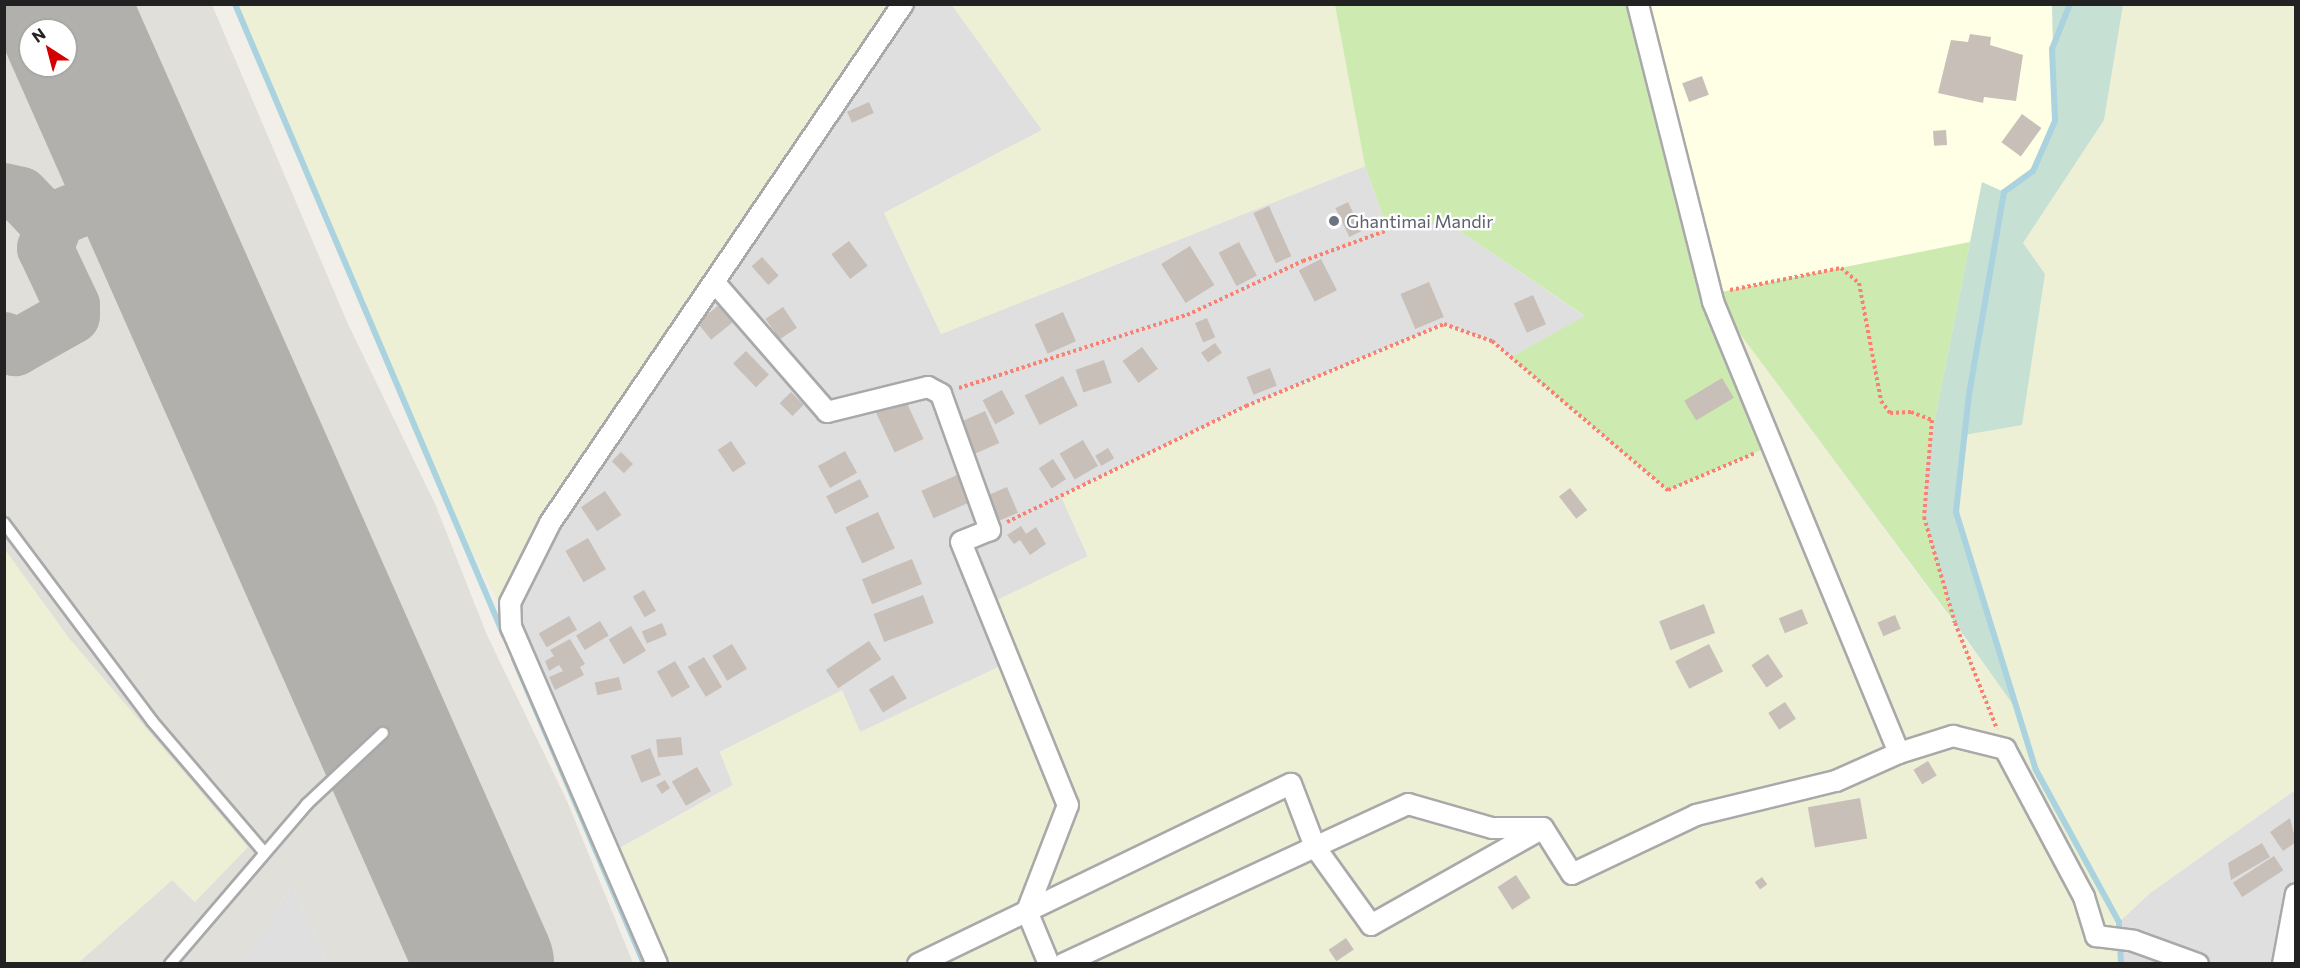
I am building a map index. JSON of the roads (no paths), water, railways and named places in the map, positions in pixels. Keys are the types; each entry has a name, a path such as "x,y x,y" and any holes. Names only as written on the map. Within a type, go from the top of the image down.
{"street":[{"path":"657,963 511,627 510,603 550,523 903,4"},
{"path":"1638,4 1711,294 1775,444 1899,753"},
{"path":"715,283 827,412 928,387 941,394 990,530 961,542 1068,805 1027,911 1049,963"},
{"path":"1542,828 1572,874 1695,815 1836,781 1899,753 1953,736 2005,749 2084,897 2096,936 2134,941 2198,963"},
{"path":"918,963 1292,784 1315,847 1371,925 1542,828"},
{"path":"1063,963 1408,804 1492,828 1542,828"},
{"path":"2283,963 2295,894"}],"lane":[{"path":"4,523 152,721 264,852"},
{"path":"170,963 264,852 383,733"}],"waterway":[{"path":"235,4 504,636"},
{"path":"2070,4 2052,49 2055,121 2033,171 2004,192 1969,394 1956,512 2036,770 2119,922 2121,964"},
{"path":"514,659 644,964"}],"place":[{"name":"Ghantimai Mandir","path":"1334,221"}]}
